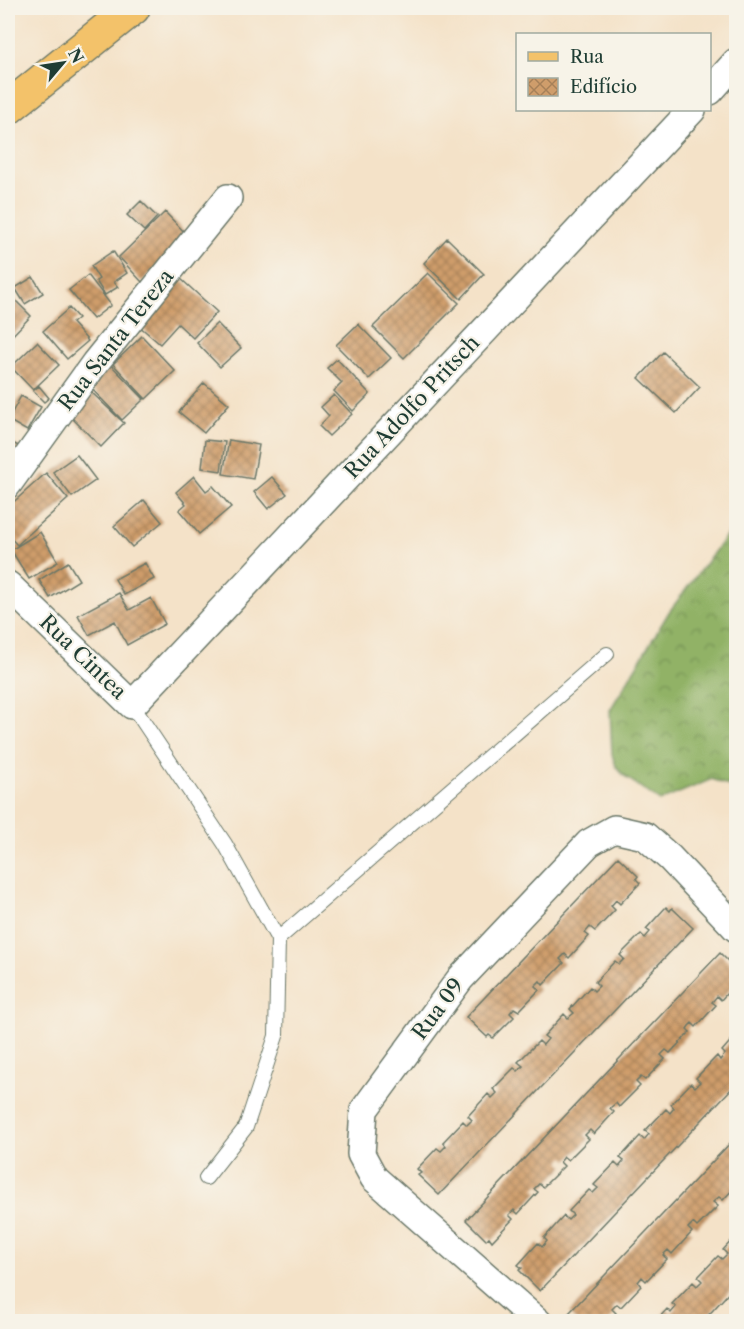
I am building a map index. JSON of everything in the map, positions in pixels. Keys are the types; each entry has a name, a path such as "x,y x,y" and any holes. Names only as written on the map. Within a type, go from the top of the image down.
{"main road":[{"path":"8,108 133,8"}],"street":[{"path":"711,90 736,62"},
{"name":"Rua Adolfo Pritsch","path":"132,705 691,111"},
{"name":"Rua Santa Tereza","path":"8,484 95,363 228,198"},
{"name":"Rua Cintea","path":"8,585 132,705"},
{"name":"Rua 09","path":"538,1322 374,1178 361,1154 364,1110 460,979 589,843 614,829 645,836 670,858 736,928"}],"lane":[{"path":"278,939 607,654"},
{"path":"132,705 225,844 278,939 276,1036 246,1127 206,1178"}],"green space":[{"path":"736,523 736,789 712,779 660,801 623,775 616,766 612,755 610,710 669,612"}],"building":[{"path":"141,201 157,217 144,231 127,215"},
{"path":"165,212 189,237 142,282 119,257"},
{"path":"447,238 484,274 461,299 424,263"},
{"path":"113,251 127,273 114,282 118,287 105,295 96,281 99,279 91,266"},
{"path":"428,273 459,303 404,358 373,327"},
{"path":"88,275 111,305 93,319 69,290"},
{"path":"33,277 43,293 25,304 15,288"},
{"path":"180,278 217,312 193,338 178,324 160,344 138,325"},
{"path":"8,293 31,316 8,340"},
{"path":"69,308 78,318 72,323 88,341 67,359 43,331"},
{"path":"217,323 241,348 220,367 197,343"},
{"path":"358,324 391,358 369,379 336,345"},
{"path":"142,336 175,371 146,399 113,364"},
{"path":"37,342 59,365 33,390 11,367"},
{"path":"663,352 700,387 676,413 639,378"},
{"path":"337,359 370,394 353,411 334,391 342,383 327,368"},
{"path":"111,365 144,399 122,420 89,386"},
{"path":"204,383 229,404 204,433 179,412"},
{"path":"39,386 49,398 44,402 33,391"},
{"path":"89,390 124,423 101,447 67,413"},
{"path":"334,395 352,414 329,436 319,426 329,416 321,407"},
{"path":"21,396 41,407 27,431 8,420"},
{"path":"205,440 225,442 221,471 202,468"},
{"path":"229,440 259,445 253,479 223,474"},
{"path":"9,441 22,448 14,461 8,457"},
{"path":"77,455 96,480 72,497 53,472"},
{"path":"46,473 68,499 17,545 8,535 8,507"},
{"path":"194,476 206,491 213,486 231,507 199,534 179,510 186,504 176,492"},
{"path":"272,477 287,494 268,509 254,492"},
{"path":"144,500 162,522 132,547 114,526"},
{"path":"40,532 58,562 29,579 11,550"},
{"path":"68,562 79,580 50,598 39,580"},
{"path":"145,563 154,579 124,595 115,579"},
{"path":"119,593 129,610 151,598 165,624 127,645 115,621 89,635 78,615"},
{"path":"618,857 638,876 636,879 640,883 620,904 616,900 611,906 615,910 595,931 590,927 585,933 589,936 569,958 565,954 560,959 564,963 543,985 540,981 535,986 539,990 519,1011 514,1008 510,1013 514,1017 493,1038 489,1035 487,1037 466,1017"},
{"path":"666,907 670,911 672,908 693,928 439,1195 418,1175 421,1173 417,1169 437,1148 441,1151 446,1146 443,1142 463,1121 467,1125 472,1120 468,1116 488,1094 492,1098 497,1093 493,1089 514,1068 518,1071 523,1066 518,1062 539,1041 543,1045 548,1039 544,1036 564,1014 568,1018 574,1013 570,1009 590,987 594,991 599,986 595,982 615,961 619,964 624,959 620,955 641,934 645,938 650,932 646,929"},
{"path":"720,953 736,969 736,983 721,1000 717,996 712,1002 716,1005 696,1027 692,1023 689,1026 687,1029 690,1032 670,1053 666,1050 661,1055 665,1059 645,1080 641,1077 636,1082 640,1086 619,1107 616,1103 610,1108 614,1112 594,1134 590,1130 585,1135 589,1139 568,1160 564,1157 560,1162 564,1166 543,1187 539,1184 534,1189 538,1192 518,1214 514,1210 509,1215 513,1219 492,1241 489,1237 486,1240 466,1220"},
{"path":"736,1035 736,1084 540,1291 519,1270 522,1268 518,1265 538,1243 542,1247 547,1241 544,1238 564,1216 568,1220 573,1215 569,1211 589,1190 593,1193 598,1188 594,1185 615,1163 619,1167 624,1161 620,1158 640,1136 644,1140 649,1134 645,1131 666,1109 670,1113 674,1108 671,1104 691,1083 695,1087 700,1082 696,1078 717,1056 720,1060 725,1054 722,1051"},
{"path":"736,1137 736,1186 723,1200 719,1197 713,1202 718,1206 697,1227 693,1223 688,1228 692,1232 672,1254 668,1250 663,1255 667,1259 646,1281 642,1277 638,1282 641,1286 621,1307 617,1304 612,1309 616,1313 608,1322 577,1322 569,1313"},
{"path":"736,1236 736,1285 702,1322 655,1322 667,1309 671,1313 676,1307 672,1304 693,1282 697,1286 702,1281 698,1277 718,1256 722,1259 727,1254 723,1250"}]}
